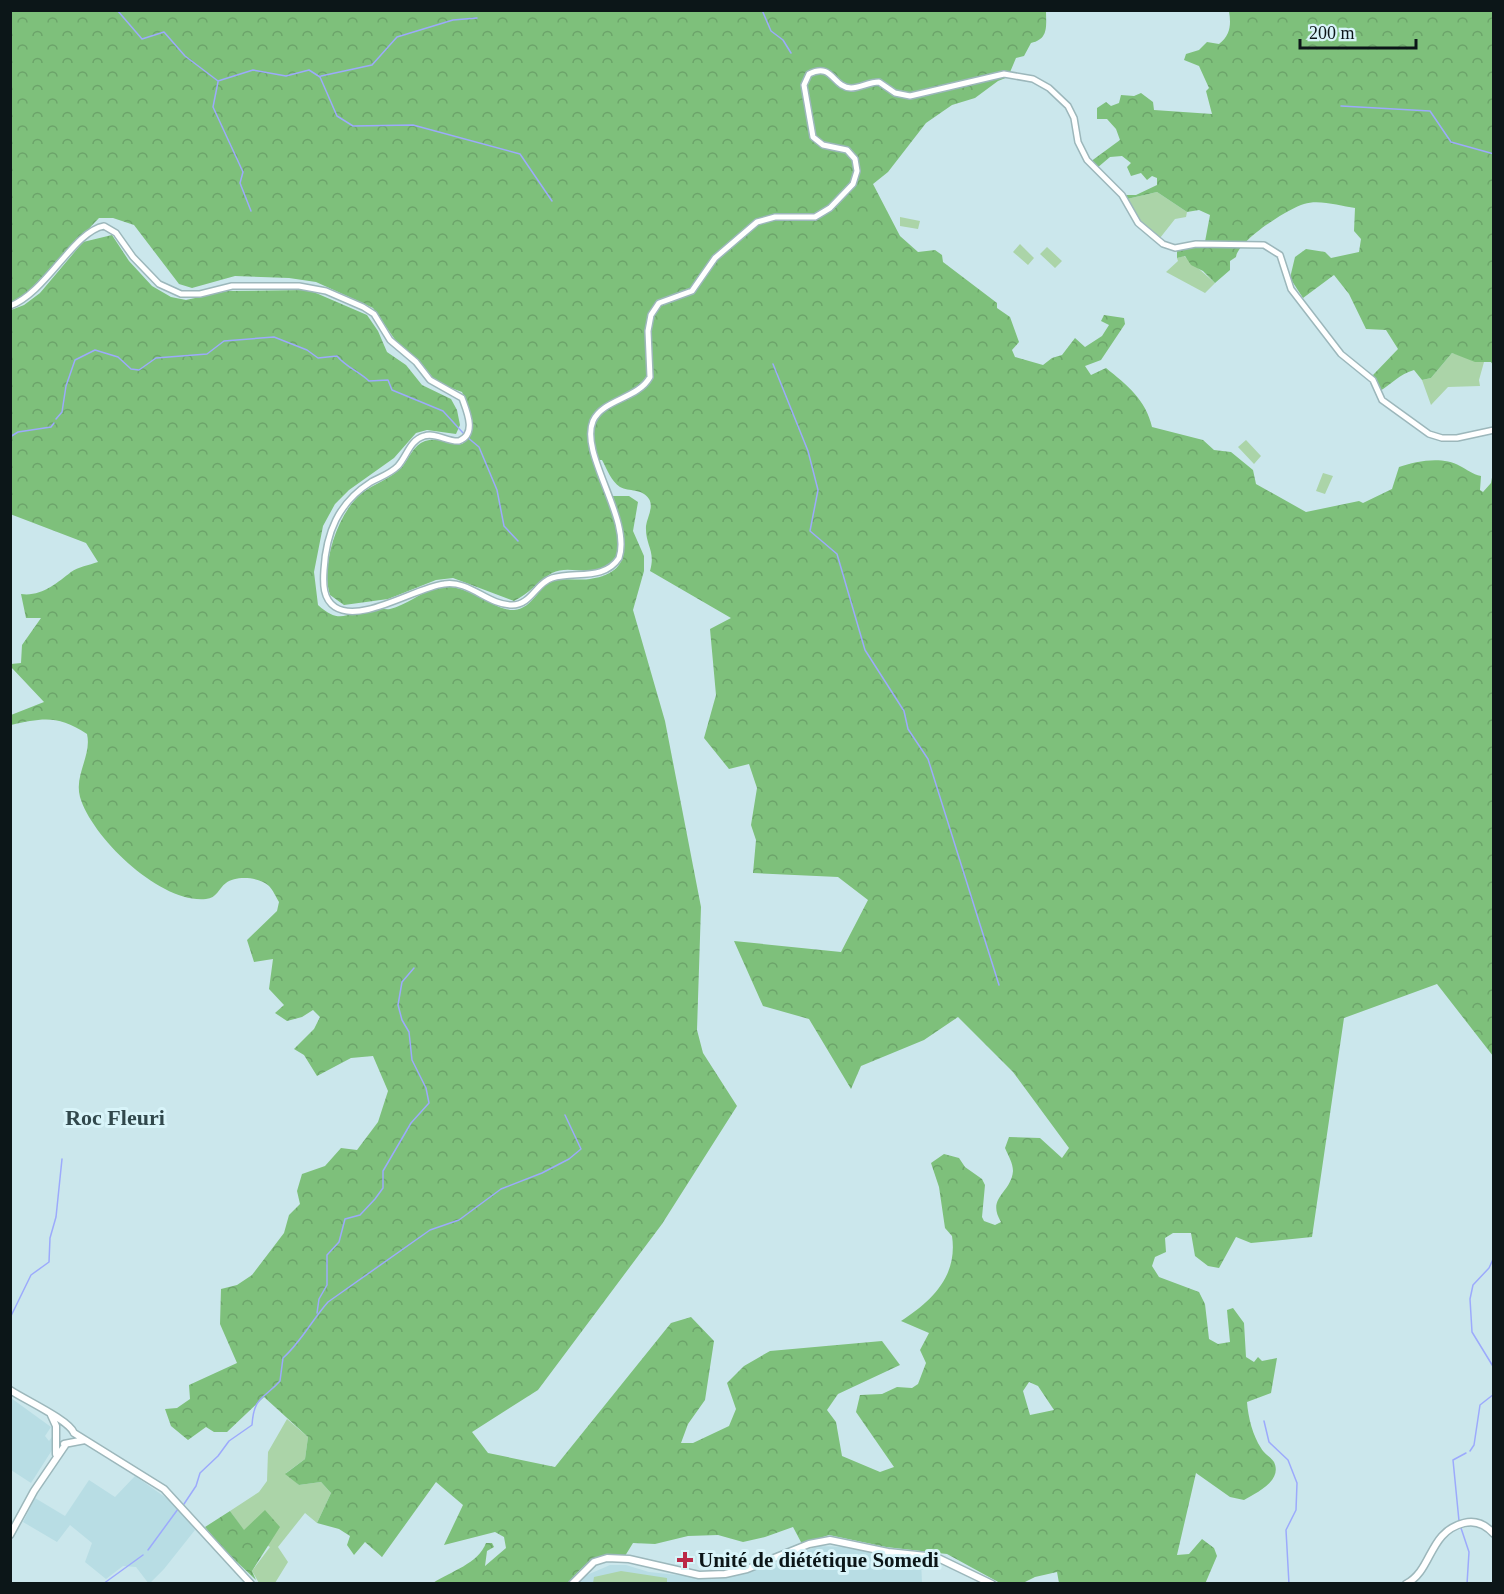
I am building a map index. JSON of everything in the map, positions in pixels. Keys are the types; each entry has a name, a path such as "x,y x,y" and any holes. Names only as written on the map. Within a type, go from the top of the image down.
{"main road":[{"path":"10,1390 71,1427 75,1433 164,1489 251,1584"},
{"path":"46,1411 54,1420 57,1429 55,1458"},
{"path":"57,1429 65,1425"},
{"path":"10,1535 55,1458 75,1433"},
{"path":"57,1440 69,1442 89,1440"},
{"path":"1406,1584 1419,1573 1434,1544 1452,1528 1473,1522 1486,1527 1494,1534"},
{"path":"572,1584 584,1570 601,1559 619,1558 699,1575 725,1574 747,1569 809,1544 830,1540 888,1552 936,1557 992,1584"}],"street":[{"path":"10,306 31,295 87,234 104,226 114,231 132,257 159,284 181,294 200,294 232,286 316,288 374,314 390,340 416,362 430,380 462,398 470,430 467,437 459,441 431,435 418,438 397,467 368,484 344,505 329,533 324,567 327,598 338,609 348,612 388,605 435,585 453,583 470,587 513,605 527,600 549,579 607,570 619,558 622,540 594,450 591,429 598,414 640,389 650,377 648,331 651,315 659,303 692,291 716,258 757,222 775,217 815,217 830,208 853,184 857,171 855,159 847,150 823,145 813,137 804,85 809,74 819,70 827,72 844,86 851,88 879,82 896,93 910,96 1004,74 1016,74 1041,83 1068,106 1074,118 1078,142 1087,160 1122,195 1138,223 1163,244 1175,248 1196,244 1264,245 1273,248 1282,259 1291,289 1341,354 1372,380 1382,400 1429,434 1442,438 1457,438 1494,430"}],"shaded area":[{"path":"11,1398 51,1427 45,1436 49,1441 52,1437 54,1447 31,1483 11,1470"},
{"path":"135,1476 175,1504 195,1530 149,1584 136,1567 123,1566 106,1579 85,1562 92,1543 70,1525 57,1542 23,1522 35,1498 65,1516 89,1480 115,1497"},
{"path":"818,1546 844,1547 921,1560 922,1583 579,1584 587,1575 610,1565 626,1565 649,1572 722,1578 747,1573"}],"green space":[{"path":"11,11 1046,11 1044,35 1031,43 1024,56 1016,58 1008,77 998,81 975,98 952,105 926,123 888,172 873,184 900,236 918,252 935,250 942,255 943,262 997,303 997,308 1010,317 1019,342 1012,350 1015,357 1043,365 1052,358 1062,355 1075,338 1085,347 1102,336 1109,325 1101,321 1104,315 1124,318 1125,324 1101,360 1085,366 1091,375 1106,368 1140,401 1152,427 1203,440 1214,450 1231,452 1253,470 1256,484 1306,512 1359,501 1363,503 1392,489 1399,467 1414,463 1438,460 1453,463 1481,476 1480,490 1483,492 1491,483 1493,472 1493,1056 1437,984 1344,1018 1312,1237 1251,1243 1236,1237 1219,1268 1208,1266 1195,1256 1191,1233 1173,1233 1165,1238 1166,1252 1155,1257 1152,1266 1159,1277 1199,1292 1205,1304 1209,1339 1218,1344 1230,1342 1227,1310 1233,1308 1244,1323 1246,1357 1254,1362 1258,1357 1262,1361 1277,1358 1271,1393 1247,1402 1256,1438 1262,1450 1274,1462 1276,1469 1272,1481 1244,1500 1230,1497 1196,1473 1177,1555 1189,1554 1202,1539 1214,1548 1217,1556 1205,1584 1059,1583 1057,1572 1035,1577 1023,1583 1000,1583 947,1554 886,1547 829,1535 802,1544 793,1527 743,1542 718,1535 688,1536 655,1544 633,1543 625,1556 606,1556 592,1560 568,1583 433,1583 470,1562 486,1543 492,1543 494,1547 487,1551 485,1566 506,1548 504,1537 495,1532 444,1545 463,1505 436,1482 382,1557 365,1542 354,1555 347,1545 350,1536 339,1529 317,1523 331,1493 321,1482 299,1485 285,1474 305,1459 308,1437 264,1397 227,1432 214,1432 206,1427 188,1440 171,1426 165,1409 177,1408 190,1399 189,1385 237,1363 220,1324 221,1289 237,1285 252,1275 284,1233 289,1215 300,1204 297,1191 302,1174 325,1166 341,1148 357,1150 378,1122 388,1091 373,1056 351,1058 317,1076 304,1055 294,1049 314,1029 320,1017 313,1010 302,1017 287,1021 275,1013 284,1005 269,989 273,959 254,962 247,940 277,911 279,902 269,886 254,879 230,880 213,897 206,899 188,898 169,891 150,880 113,849 98,831 80,797 79,781 87,750 87,734 59,721 41,720 11,725 11,715 44,702 11,667 11,664 21,663 22,645 41,618 26,618 21,594 42,591 74,570 98,562 86,543 10,514 11,310 24,305 40,293 83,242 112,235 129,261 152,286 171,297 186,300 227,291 309,290 367,315 378,331 387,352 406,365 422,385 451,399 457,410 460,425 456,434 427,430 416,433 394,458 349,490 335,504 323,526 314,572 318,605 333,615 344,616 372,608 390,609 430,590 446,586 467,591 506,609 521,608 531,602 543,588 553,581 590,579 606,575 617,568 624,547 623,535 611,496 629,496 638,502 633,531 644,556 644,571 633,610 665,721 701,907 697,1030 703,1053 737,1106 662,1224 538,1390 472,1432 488,1453 555,1467 671,1323 691,1317 714,1341 705,1400 688,1424 681,1443 693,1443 729,1426 736,1409 727,1383 744,1366 770,1351 882,1341 900,1365 838,1394 827,1410 836,1422 842,1456 880,1472 894,1467 856,1412 860,1395 882,1394 897,1387 912,1388 918,1384 926,1363 920,1350 929,1333 901,1321 932,1296 947,1275 951,1263 952,1236 945,1228 939,1187 931,1163 944,1154 959,1158 965,1167 982,1179 985,1185 982,1217 984,1221 995,1225 1001,1222 996,1207 998,1201 1013,1171 1005,1148 1009,1137 1040,1138 1062,1158 1069,1148 1013,1072 958,1017 924,1040 861,1066 851,1089 809,1019 763,1006 734,941 841,952 868,900 838,877 753,873 756,840 751,825 757,788 749,764 729,769 704,738 716,695 710,629 731,618 650,571 652,558 646,526 651,509 649,499 643,493 620,487 602,460 595,460 620,537 618,557 601,569 560,570 552,573 514,601 453,578 436,580 388,599 344,605 330,595 327,570 333,540 345,513 362,493 397,472 421,443 434,440 462,444 468,439 472,427 471,413 462,392 437,383 421,363 398,344 373,308 316,282 289,278 235,276 192,288 179,284 134,225 113,218 99,218 45,277 21,297 11,302","holes":["1029,1382 1038,1386 1054,1410 1030,1415 1023,1391"]},
{"path":"1229,11 1493,11 1493,365 1491,362 1475,362 1452,353 1431,378 1422,380 1414,370 1380,391 1373,375 1398,349 1386,330 1366,329 1349,294 1334,275 1303,298 1290,278 1295,257 1306,249 1325,252 1331,258 1359,252 1361,239 1354,231 1355,208 1316,202 1304,204 1286,212 1264,226 1245,243 1236,257 1230,261 1230,270 1215,283 1203,271 1191,265 1185,256 1177,258 1177,251 1187,247 1204,247 1210,215 1199,210 1187,212 1157,192 1127,199 1125,195 1136,195 1157,185 1157,178 1152,176 1147,180 1141,173 1131,176 1127,167 1131,163 1122,156 1110,157 1097,168 1090,162 1120,140 1116,129 1107,119 1097,119 1097,108 1106,102 1111,106 1119,103 1121,95 1134,96 1141,93 1153,102 1154,110 1212,114 1206,91 1209,88 1199,66 1184,60 1186,54 1199,50 1207,42 1219,44 1223,41 1229,29"},
{"path":"1157,192 1187,212 1186,217 1175,219 1160,238 1141,222 1127,199"},
{"path":"900,217 920,221 918,229 900,226"},
{"path":"1020,244 1034,258 1028,265 1013,252"},
{"path":"1047,247 1062,261 1055,268 1040,254"},
{"path":"1184,256 1215,283 1205,293 1166,272 1178,261 1177,258"},
{"path":"1452,353 1484,362 1479,380 1480,386 1448,387 1431,405 1422,380 1431,378"},
{"path":"1246,440 1261,456 1254,464 1238,447"},
{"path":"1323,473 1333,476 1325,494 1316,491"},
{"path":"287,1419 308,1437 305,1459 286,1473 299,1485 321,1482 331,1493 317,1523 305,1513 278,1547 288,1562 275,1583 259,1583 252,1571 270,1547 244,1531 230,1511 259,1492 267,1481 268,1452"},
{"path":"265,1510 280,1527 252,1571 256,1580 223,1549 205,1527 230,1511 244,1530"},
{"path":"621,1571 667,1578 667,1583 593,1583 594,1577"}],"waterway":[{"path":"117,10 142,39 164,32 185,56 218,81 253,70 286,76 309,70 320,77 337,116 353,126 413,125 520,154 552,201"},
{"path":"762,10 771,31 783,40 791,53"},
{"path":"321,76 372,65 397,37 453,20 477,18"},
{"path":"218,82 213,107 243,172 240,183 251,211"},
{"path":"1341,106 1430,111 1451,142 1494,154"},
{"path":"56,419 62,412 66,386 75,360 95,350 118,357 131,369 139,370 156,358 207,354 224,341 274,337 307,350 318,358 337,356 369,381 388,380 392,390 443,411 464,434"},
{"path":"773,364 808,451 818,490 810,531 837,554 865,650 904,711 908,729 928,759 999,985"},
{"path":"10,437 18,432 51,427 54,423"},
{"path":"467,437 479,447 497,490 504,526 518,541"},
{"path":"317,1313 319,1299 327,1285 327,1255 339,1242 345,1219 360,1215 383,1188 383,1171 411,1123 429,1103 426,1088 412,1060 409,1032 402,1020 398,1005 402,982 414,968"},
{"path":"184,1504 196,1486 200,1473 218,1456 229,1441 252,1425 257,1403 280,1381 283,1358 328,1302 430,1230 459,1220 501,1189 542,1173 569,1159 581,1149 565,1115"},
{"path":"10,1318 31,1275 49,1262 50,1238 56,1217 62,1159"},
{"path":"1494,1257 1489,1268 1473,1285 1470,1299 1472,1332 1494,1368"},
{"path":"1470,1451 1474,1445 1480,1405 1494,1394"},
{"path":"1264,1421 1269,1442 1288,1460 1297,1483 1296,1510 1286,1530 1289,1584"},
{"path":"1459,1521 1453,1460 1466,1453"},
{"path":"148,1550 178,1509"},
{"path":"1461,1528 1469,1552 1467,1584"},
{"path":"103,1584 143,1555"}],"place":[{"name":"Unité de diététique Somedi","path":"685,1560"}],"district":[{"name":"Roc Fleuri","path":"115,1117"}]}
